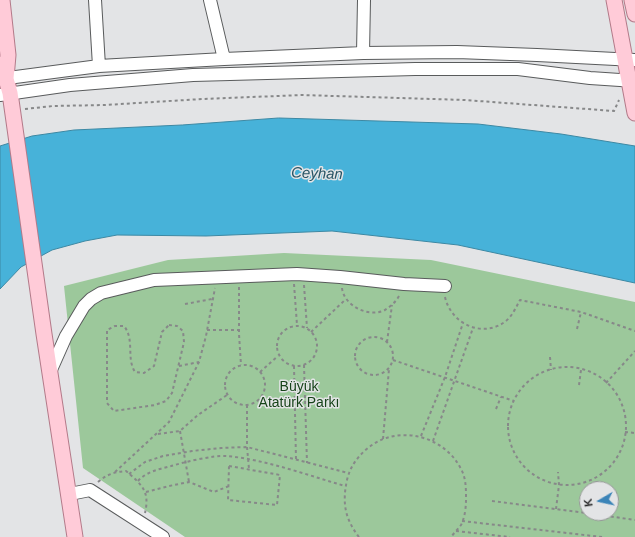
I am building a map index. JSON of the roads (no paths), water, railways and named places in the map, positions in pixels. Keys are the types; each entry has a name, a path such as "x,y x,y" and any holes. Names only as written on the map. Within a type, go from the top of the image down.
{"main road":[{"path":"2,0 8,55 3,82 12,110 44,334 76,537"},
{"path":"614,0 630,60 628,80 634,108"},
{"path":"632,0 635,14"}],"street":[{"path":"95,0 99,66"},
{"path":"210,0 224,59"},
{"path":"363,53 364,0"},
{"path":"3,82 99,66 363,53 456,52 630,60"},
{"path":"3,82 70,85 193,75 415,69 518,69 590,78 628,80"},
{"path":"50,372 66,336 84,306 101,293 154,280 299,274 404,284 445,286"},
{"path":"70,494 90,490 163,537"}],"water":[{"name":"Ceyhan","path":"279,118 478,124 561,134 635,146 635,283 458,245 332,231 206,236 117,235 85,241 52,250 21,267 0,289 0,146 32,136 74,130 182,125"}],"park label":[{"name":"Büyük Atatürk Parkı","path":"299,396"}]}
